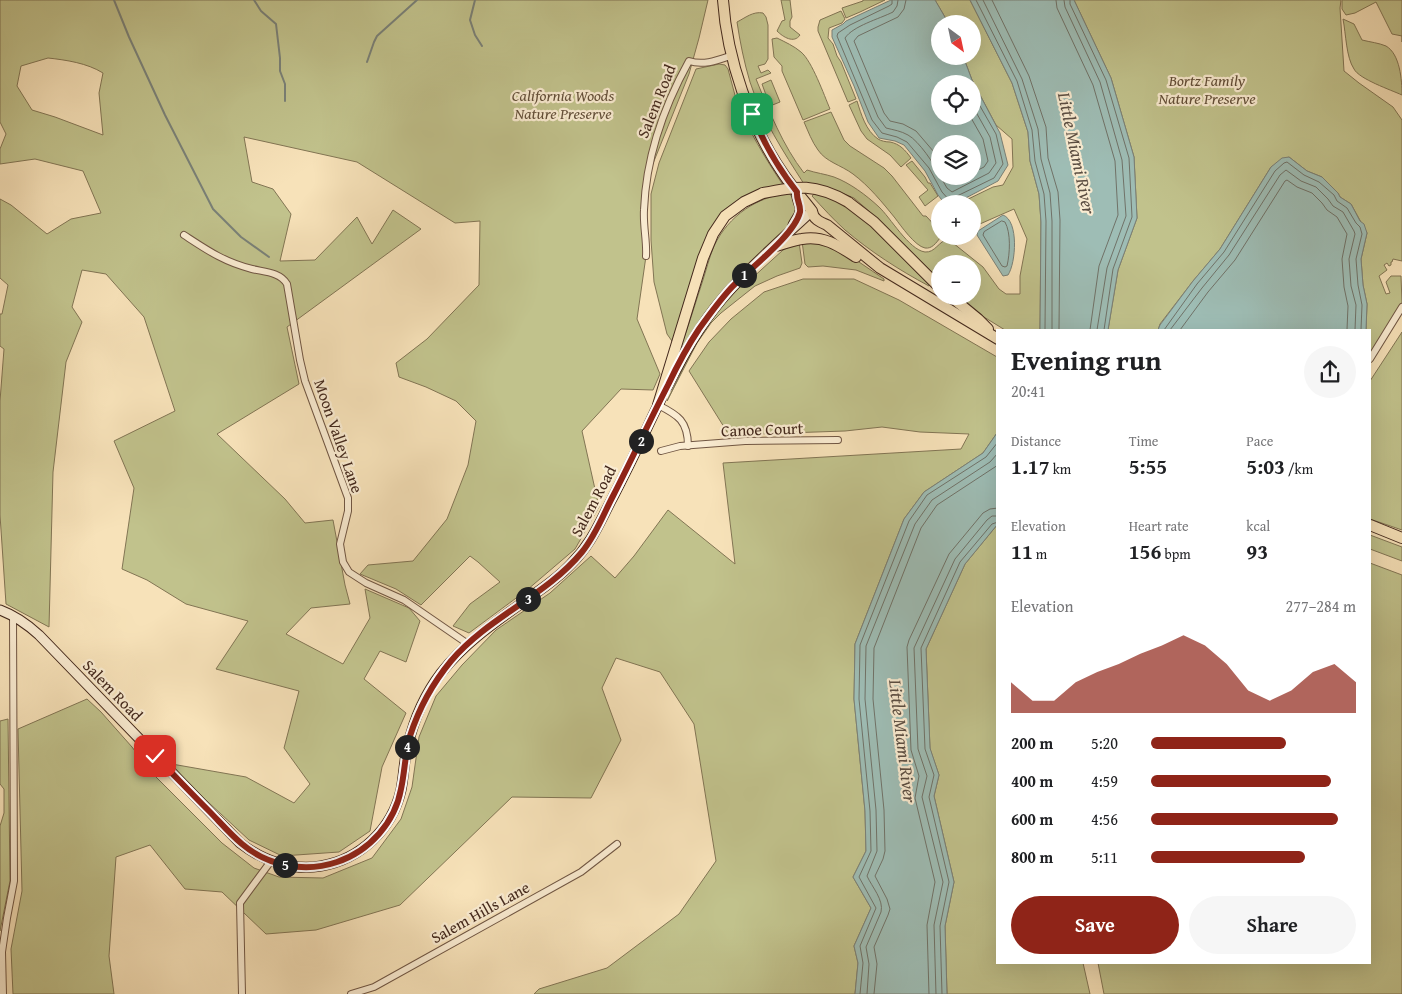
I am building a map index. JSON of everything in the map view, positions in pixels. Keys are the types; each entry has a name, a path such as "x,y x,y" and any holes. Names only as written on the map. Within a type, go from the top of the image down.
{"main road":[{"path":"723,0 727,32 746,100 758,130 776,162 812,211 812,215 880,268"},
{"path":"658,405 703,258 713,234 726,216 744,202 763,193 799,187 813,188 835,195 848,202 874,222 931,279"},
{"path":"776,246 808,238 823,239 831,242 880,268 996,338"},
{"path":"961,305 996,338"},
{"path":"1371,526 1402,538"}],"street":[{"name":"Salem Road","path":"646,256 644,213 646,185 653,147 668,102 689,61 698,64 733,56"},
{"name":"Salem Road","path":"788,234 800,213 796,196 797,192"},
{"name":"Salem Road","path":"0,610 25,622 39,634 240,843 255,854 271,861 307,867 329,864 350,856 361,850 379,834 394,812 401,788 407,747 422,706 440,675 468,644 558,575 581,553 598,528 686,350 703,324 734,285 812,211"},
{"name":"Moon Valley Lane","path":"184,235 214,255 252,269 275,274 281,277 287,284 305,381 348,498 348,511 340,544 345,567 349,572 366,583 404,600 468,644"},
{"path":"1371,357 1402,308"},
{"path":"658,405 674,413 684,424 688,446"},
{"name":"Canoe Court","path":"661,451 680,446 745,441 838,440"},
{"path":"3,994 1,952 14,881 13,615"},
{"name":"Salem Hills Lane","path":"351,994 374,987 581,872 617,844"},
{"path":"242,994 240,904 271,861"}],"green space":[{"name":"California Woods Nature Preserve","path":"0,0 708,0 689,74 652,166 646,201 646,256 637,319 660,374 653,390 621,389 582,431 599,507 575,549 527,590 469,633 453,626 470,604 500,582 470,556 421,605 396,589 360,574 368,565 413,561 447,519 468,465 476,421 456,401 399,377 396,363 427,339 479,285 480,221 455,223 357,162 244,137 252,182 273,189 291,214 280,261 315,260 357,217 372,244 393,210 421,229 287,327 299,384 217,434 285,499 305,523 333,520 350,604 311,608 286,634 343,664 370,618 365,589 409,608 420,621 406,662 380,651 364,679 406,713 382,767 370,831 339,852 282,856 249,840 166,763 246,777 294,803 310,784 284,748 299,691 216,669 248,621 186,604 147,580 122,569 134,488 114,441 175,411 144,317 106,274 82,270 72,307 82,322 66,362 53,472 49,627 6,604 0,515 0,401 4,349 0,346 0,314 2,314 8,285 0,278 0,199 11,205 47,234 71,219 101,213 83,171 35,159 0,164 0,149 6,134 0,122","holes":["48,58 83,64 103,73 99,93 103,135 32,110 17,86 21,66"]},
{"path":"781,0 790,0 792,17 790,27 800,35 798,38 785,37 777,31 782,21 785,20"},
{"path":"863,0 885,0 846,18 842,8"},
{"path":"935,0 970,0 978,15 944,15"},
{"name":"Bortz Family Nature Preserve","path":"1074,0 1341,0 1344,71 1393,107 1402,120 1402,261 1393,259 1391,265 1389,266 1387,263 1384,265 1387,270 1379,276 1386,294 1390,293 1386,282 1391,276 1401,276 1402,303 1371,353 1371,329 1366,329 1367,304 1361,259 1367,233 1351,204 1340,197 1322,177 1307,171 1289,157 1271,167 1220,249 1193,281 1160,324 1158,329 1108,329 1118,270 1137,218 1134,157 1111,78"},
{"path":"1342,0 1402,0 1402,36 1392,34 1376,2 1355,13 1346,15 1342,9"},
{"path":"841,11 845,19 842,23 829,28 828,38 833,44 856,99 848,102 818,31 820,20"},
{"path":"763,13 766,17 768,25 768,59 765,64 758,66 761,73 768,70 771,73 756,79 783,140 804,173 807,170 834,177 858,190 879,207 906,240 919,250 928,252 939,245 956,245 968,255 931,255 931,271 854,198 832,189 804,184 767,122 755,96 742,52 737,22 752,14"},
{"path":"1343,19 1354,24 1362,40 1386,46 1391,50 1399,68 1402,95 1357,73 1351,64"},
{"path":"981,22 1012,83 1028,132 1030,161 1039,194 1041,222 1040,329 1003,329 969,305 981,305 981,265 999,289 1006,294 1020,294 1020,276 1027,239 1014,209 981,223 981,195 977,195 993,187 1003,185 1013,167 1012,139 996,125 981,97 981,75 970,75 966,65 981,65"},
{"path":"777,38 805,56 830,109 803,120 782,71 782,66 774,57 772,39"},
{"path":"719,64 725,65 728,69 736,99 746,122 763,154 783,185 720,220 674,344 667,334 654,282 651,240 651,194 659,163 696,69"},
{"path":"771,80 780,102 770,106 762,84"},
{"path":"857,101 864,122 870,132 878,139 899,146 911,158 901,167 890,155 867,139 861,131 849,105"},
{"path":"831,112 844,140 884,168 923,216 926,216 931,221 931,245 934,245 930,248 925,248 917,244 864,184 853,174 825,158 812,140 804,122"},
{"path":"912,161 937,195 931,195 931,201 925,206 919,197 928,190 906,165"},
{"path":"789,193 795,201 797,209 794,211 796,213 794,221 697,325 684,347 681,346 714,246 720,235 745,209 777,195"},
{"path":"815,193 828,197 858,212 931,284 929,286 907,274 875,253 836,222 812,196"},
{"path":"809,240 837,247 884,279 884,281 856,270 823,266 808,267 805,264 802,241"},
{"path":"799,242 802,263 800,268 755,286 711,323 697,343 667,401 694,346 722,305 737,289 750,280 783,250"},
{"path":"803,279 854,279 899,300 996,356 996,434 983,453 924,492 904,519 855,644 854,699 865,811 866,851 853,877 871,908 854,946 858,963 855,994 534,994 539,989 607,968 679,914 716,861 694,724 660,672 616,658 602,688 621,740 591,798 512,797 400,905 316,930 266,934 222,892 185,889 150,845 116,857 109,956 114,994 13,994 11,949 22,891 18,729 87,699 132,747 151,772 222,843 254,868 279,877 323,878 372,858 401,819 412,787 419,737 436,696 462,665 496,630 550,593 591,556 615,578 668,510 735,564 723,463 961,449 969,434 920,432 882,427 845,431 729,435 689,371 709,342 731,319 764,292"},
{"path":"1402,332 1402,530 1371,519 1371,379"},
{"path":"996,526 996,964 1083,964 1090,994 947,994 945,926 954,882 934,796 939,775 930,749 926,649 965,564"},
{"path":"1371,535 1402,547 1402,561 1371,549"},
{"path":"1371,563 1402,575 1402,994 1104,994 1098,964 1371,964"},
{"path":"8,719 10,881 0,931 0,826 4,813 4,789 0,784 0,721"}],"water":[{"path":"891,0 935,0 944,15 931,15 931,65 966,65 970,75 931,75 931,125 981,125 981,97 1000,133 1008,165 998,181 971,195 938,195 933,185 981,185 981,135 931,135 931,182 925,171 904,145 879,138 868,122 832,37 832,30"},
{"name":"Little Miami River","path":"970,0 1074,0 1111,78 1134,157 1137,218 1118,270 1108,329 1040,329 1041,222 1039,194 1030,161 1028,132 1012,83 981,22 981,15 978,15"},
{"path":"1289,157 1307,171 1322,177 1340,197 1351,204 1360,221 1364,224 1367,233 1361,259 1367,304 1366,329 1158,329 1193,281 1220,249 1271,167 1282,158"},
{"path":"1003,215 1012,225 1014,252 1008,275 1003,276 981,241 981,229"},
{"name":"Little Miami River","path":"996,434 996,526 965,564 926,649 930,748 939,775 934,796 954,882 945,926 947,994 855,994 858,963 854,946 871,908 853,877 866,851 865,811 854,699 855,644 904,519 924,492 983,453"}],"waterway":[{"path":"114,0 165,115 213,209 241,237 269,257"},
{"path":"254,0 261,11 276,24 280,71 285,84 285,101"},
{"path":"367,62 377,36 417,0"},
{"path":"475,0 470,20 475,35 482,46"}],"route":[{"path":"155,756 240,843 271,861 307,867 329,864 361,850 379,834 394,812 398,800 407,747 417,715 440,675 468,644 569,566 590,542 697,331 734,285 788,234 800,213 796,196 797,192 784,176 758,130 752,114"}]}
